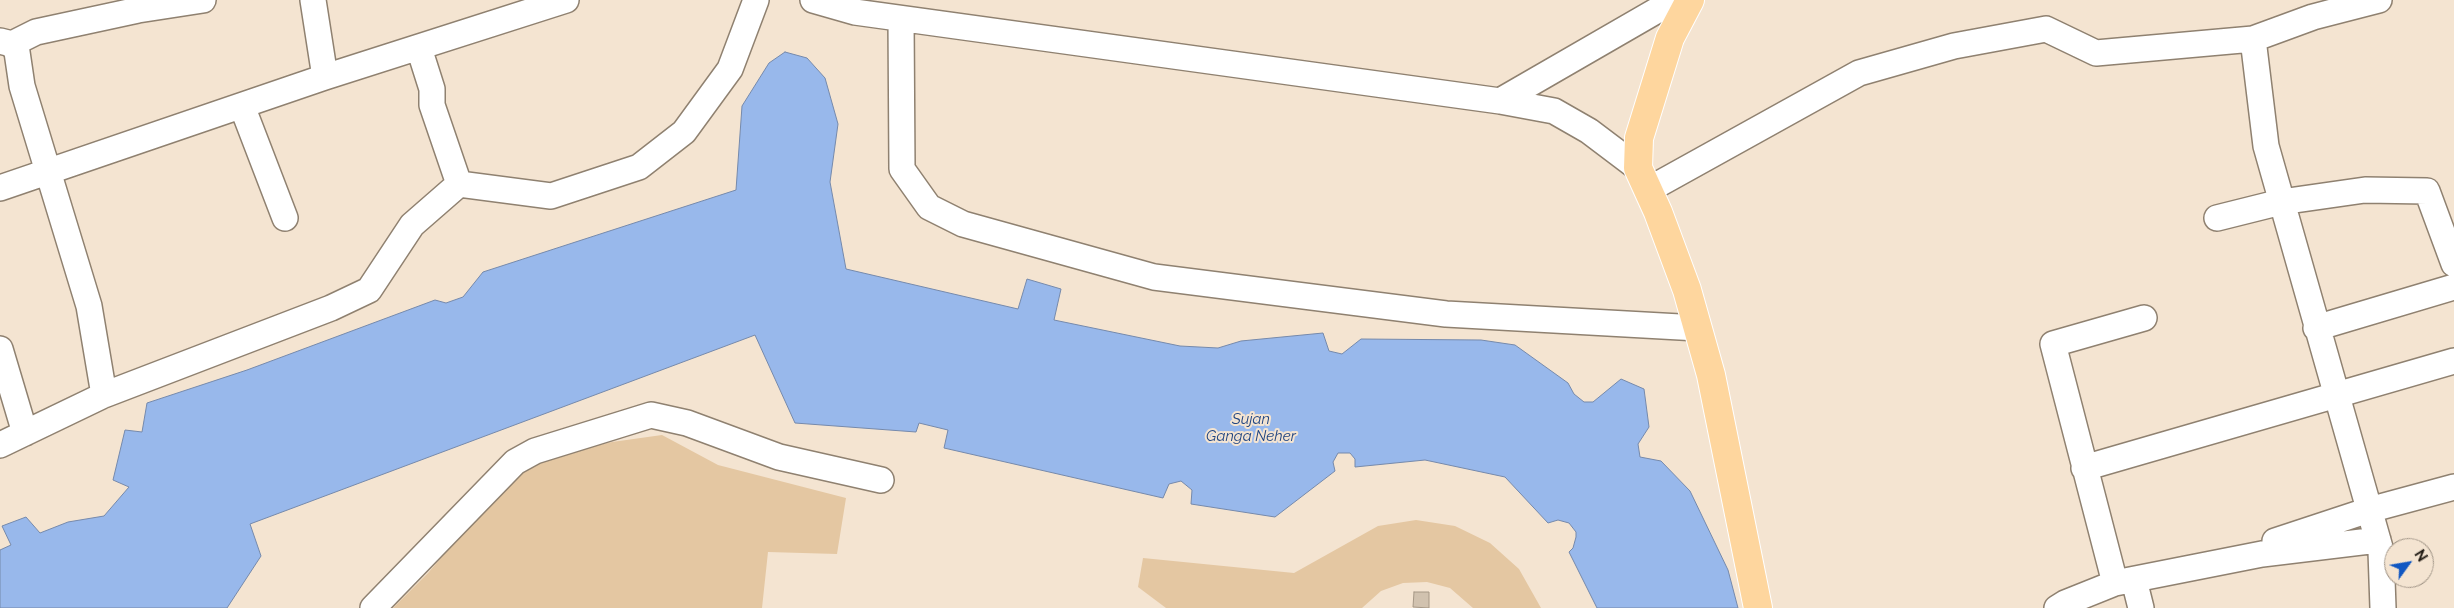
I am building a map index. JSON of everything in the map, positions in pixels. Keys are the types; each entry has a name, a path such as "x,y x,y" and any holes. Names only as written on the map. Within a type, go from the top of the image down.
{"main road":[{"path":"1690,0 1667,47 1639,138 1643,179 1687,290 1711,375 1758,608"}],"street":[{"path":"104,395 89,306 22,86 17,52 6,42 137,5 204,0"},
{"path":"313,0 325,77"},
{"path":"0,188 325,77 566,0"},
{"path":"0,445 104,395 331,308 369,290 412,225 459,184 551,196 639,167 684,132 730,69 756,0"},
{"path":"813,0 855,6 901,19 1500,100 1554,111 1589,131 1643,179 1858,74 1954,46 2046,29 2096,53 2253,39 2313,17 2379,0"},
{"path":"1500,100 1675,0"},
{"path":"901,19 902,169 929,207 964,224 1154,278 1446,314 1698,328"},
{"path":"2253,39 2266,146 2316,328 2381,550 2383,608"},
{"path":"419,48 432,89 432,106 459,184"},
{"path":"242,106 285,218"},
{"path":"2217,218 2281,202 2365,190 2427,190 2454,264"},
{"path":"2316,328 2454,287"},
{"path":"2140,608 2125,582 2084,468 2053,344 2144,318"},
{"path":"0,348 25,433"},
{"path":"2084,468 2454,361"},
{"path":"373,608 515,462 535,451 651,415 686,423 779,457 881,480"},
{"path":"2199,567 2369,510 2454,487"},
{"path":"2057,608 2065,603 2125,582 2262,554 2378,540"}],"shaded area":[{"path":"662,435 718,465 846,498 837,554 768,552 762,608 393,608 428,573 514,473 537,460 612,442"},
{"path":"1416,520 1455,526 1490,543 1519,569 1541,608 1473,608 1450,588 1427,582 1403,583 1381,591 1362,608 1166,608 1138,587 1143,558 1294,573 1378,526"}],"water":[{"name":"Sujan Ganga Neher","path":"785,52 807,58 825,78 838,124 830,182 846,269 1018,309 1027,279 1061,289 1054,320 1180,346 1218,348 1241,341 1323,333 1329,351 1342,354 1361,339 1481,340 1515,345 1568,383 1574,394 1584,402 1593,402 1621,379 1644,389 1649,427 1638,444 1640,457 1661,461 1690,491 1728,570 1738,608 1597,608 1569,552 1573,548 1576,532 1569,523 1558,520 1548,523 1505,477 1425,460 1355,467 1355,459 1350,453 1338,453 1333,462 1335,471 1275,517 1191,504 1192,490 1181,481 1169,484 1163,498 944,448 948,430 919,423 916,432 795,423 755,335 250,524 261,556 227,608 0,608 0,550 11,545 2,526 26,517 40,533 68,522 104,516 129,487 113,480 125,430 142,432 147,403 247,370 435,300 446,303 463,297 483,272 736,190 742,106 769,63"}],"building":[{"path":"1414,592 1429,592 1429,608 1413,607"}]}
